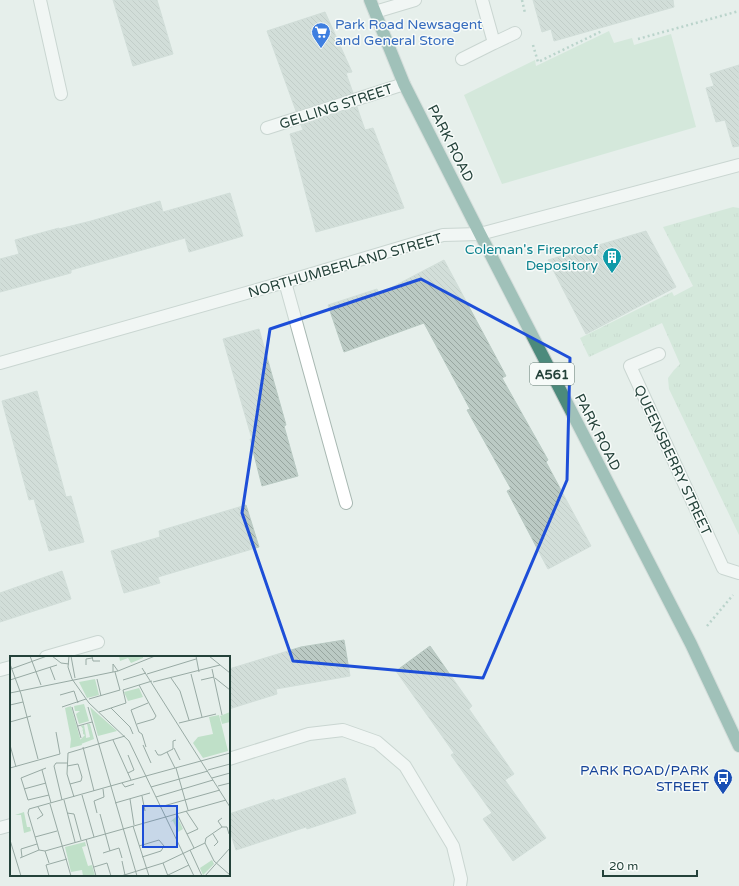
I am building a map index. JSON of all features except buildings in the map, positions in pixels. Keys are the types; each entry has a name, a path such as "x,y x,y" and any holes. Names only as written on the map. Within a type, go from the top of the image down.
{"highway":[{"name":"PARK ROAD","path":"370,0 404,84 691,644 739,746"}],"street":[{"path":"40,0 61,94"},
{"path":"375,12 415,0"},
{"path":"482,0 494,43"},
{"path":"462,59 515,33"},
{"name":"GELLING STREET","path":"267,128 404,84"},
{"name":"NORTHUMBERLAND STREET","path":"0,363 285,282 443,235 480,234 738,168"},
{"path":"285,282 346,503"},
{"name":"QUEENSBERRY STREET","path":"659,354 630,366 722,568 739,573"},
{"path":"49,656 98,642"},
{"path":"0,670 10,667"},
{"path":"230,759 309,734 343,730 377,742 405,766 453,846 461,879 460,886"},
{"path":"0,828 10,825"}],"path":[{"path":"522,0 525,14"},
{"path":"638,39 739,11"},
{"path":"532,41 538,62 602,31"},
{"path":"691,644 734,594"}],"highlighted area":[{"path":"421,279 570,358 567,480 483,678 293,661 242,513 270,329"}],"green space":[{"path":"609,31 614,43 632,38 634,45 671,34 696,127 502,184 464,95 535,60 536,66"},
{"path":"733,207 739,208 739,535 669,389 668,378 680,364 662,323 589,357 580,338 672,292 674,296 693,286 663,227"}],"place":[{"name":"Park Road Newsagent and General Store","path":"321,49"},
{"name":"Coleman's Fireproof Depository","path":"612,274"},
{"name":"PARK ROAD/PARK STREET","path":"723,795"}]}
